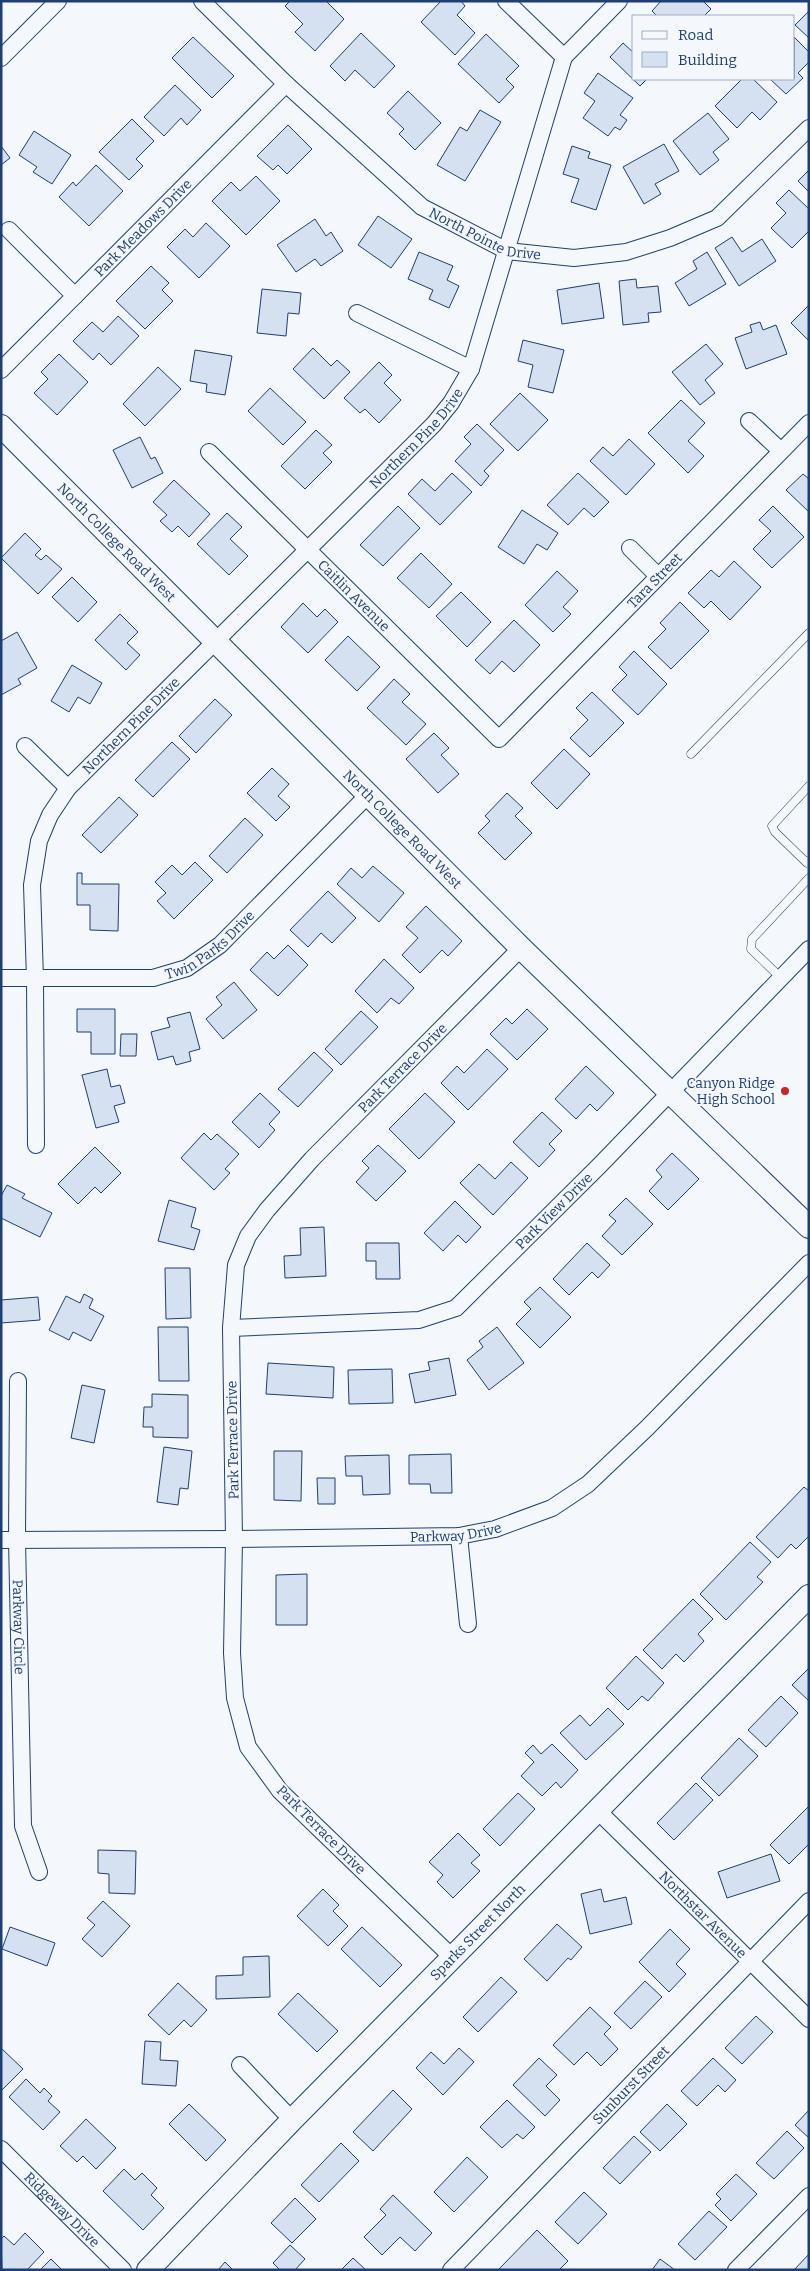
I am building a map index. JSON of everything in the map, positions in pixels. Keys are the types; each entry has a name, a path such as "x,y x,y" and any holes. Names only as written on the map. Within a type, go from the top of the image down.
{"street":[{"path":"1,58 58,1"},
{"name":"North Pointe Drive","path":"202,1 286,84 422,207 507,251 574,258 626,252 670,238 717,218 809,128"},
{"path":"506,1 564,58"},
{"name":"Northern Pine Drive","path":"36,1145 35,979 32,885 39,841 50,815 68,788 452,404 471,369 564,58 619,1"},
{"name":"Park Meadows Drive","path":"1,370 286,84"},
{"path":"9,230 75,296"},
{"path":"357,313 471,369"},
{"path":"749,421 781,451"},
{"name":"Tara Street","path":"499,739 657,575 809,423"},
{"name":"North College Road West","path":"1,426 521,948 809,1227"},
{"name":"Caitlin Avenue","path":"209,452 499,739"},
{"path":"630,548 657,575"},
{"path":"25,746 68,788"},
{"name":"Twin Parks Drive","path":"1,978 153,978 188,968 220,945 368,795"},
{"name":"Park Terrace Drive","path":"453,1958 280,1791 248,1747 235,1698 232,1653 234,1539 232,1328 236,1265 248,1236 267,1210 312,1159 521,948"},
{"name":"Park View Drive","path":"232,1328 419,1320 456,1308 671,1093 809,949"},
{"name":"Parkway Drive","path":"9,1540 459,1536 494,1529 552,1508 588,1484 647,1428 809,1263"},
{"name":"Parkway Circle","path":"18,1381 9,1540 23,1826 40,1872"},
{"path":"459,1536 468,1624"},
{"name":"Sparks Street North","path":"148,2270 292,2120 809,1596"},
{"name":"Northstar Avenue","path":"597,1810 809,2019"},
{"name":"Sunburst Street","path":"451,2270 809,1901"},
{"path":"240,2065 292,2120"},
{"name":"Ridgeway Drive","path":"1,2149 123,2270"},
{"path":"736,2270 809,2196"}],"lane":[{"path":"691,754 809,634"},
{"path":"781,978 751,950 752,939 809,877 808,862 774,832 772,826 809,786"}],"building":[{"path":"290,1 326,1 344,19 315,51 295,32 303,24 285,6"},
{"path":"441,1 461,1 465,6 457,15 475,33 455,55 421,22"},
{"path":"661,1 703,1 711,9 705,15 656,15 652,11"},
{"path":"809,11 809,38 795,25"},
{"path":"361,33 395,66 374,88 355,70 345,81 330,66"},
{"path":"486,34 519,66 506,79 514,87 499,103 458,64"},
{"path":"193,37 234,76 212,98 172,58"},
{"path":"795,38 809,52 809,62 798,73 803,78 786,94 771,80 795,80"},
{"path":"623,43 632,51 632,78 610,57"},
{"path":"598,73 633,98 620,115 627,120 620,130 615,127 608,136 583,118 595,101 584,93"},
{"path":"634,80 646,80 640,86"},
{"path":"741,80 754,80 777,102 760,120 752,112 737,128 715,106"},
{"path":"175,85 201,110 187,125 181,118 164,136 144,117"},
{"path":"408,91 441,123 415,150 399,134 404,129 387,113"},
{"path":"480,110 501,122 465,181 437,165 460,127 467,131"},
{"path":"708,113 729,139 713,152 719,160 700,175 673,141"},
{"path":"132,119 154,141 136,159 143,166 129,180 99,152"},
{"path":"288,125 312,149 287,174 278,165 273,170 257,156"},
{"path":"34,131 71,155 52,184 33,172 37,167 19,155"},
{"path":"664,144 679,171 655,184 661,194 644,204 623,167"},
{"path":"1,146 10,158 1,165"},
{"path":"572,146 590,152 588,158 611,165 596,210 571,202 579,179 563,174"},
{"path":"96,165 123,191 89,226 59,197 73,182 76,186"},
{"path":"809,170 809,192 798,181"},
{"path":"256,176 280,201 246,235 212,201 231,182 240,191"},
{"path":"789,190 809,209 809,231 792,248 771,228 786,213 776,203"},
{"path":"378,216 412,239 391,268 358,245"},
{"path":"315,219 326,236 331,232 343,251 321,266 315,259 296,272 277,245"},
{"path":"206,223 230,246 199,278 167,247 185,229 193,237"},
{"path":"732,237 742,252 762,239 776,261 739,286 715,248"},
{"path":"419,252 453,266 447,280 459,286 449,308 429,299 433,290 408,279"},
{"path":"707,252 726,284 689,306 675,283 697,269 693,261"},
{"path":"151,266 169,283 162,290 173,301 145,329 116,301"},
{"path":"636,279 637,288 658,286 661,312 648,313 649,322 623,325 619,281"},
{"path":"599,283 604,318 562,324 557,290"},
{"path":"262,289 301,293 299,314 288,313 286,336 257,333"},
{"path":"809,305 809,341 791,323"},
{"path":"118,316 139,336 111,365 99,353 93,360 73,341 92,322 103,332"},
{"path":"760,322 763,330 776,325 787,354 746,369 735,338 752,332 750,325"},
{"path":"523,340 564,350 553,393 528,387 533,365 518,361"},
{"path":"706,344 723,364 705,380 715,393 700,405 672,372"},
{"path":"313,348 331,366 337,360 350,372 324,399 293,369"},
{"path":"195,350 232,356 225,395 206,392 207,384 190,381"},
{"path":"59,354 88,382 57,415 34,393 48,379 41,372"},
{"path":"379,362 392,375 384,383 401,400 379,423 365,409 360,413 344,398"},
{"path":"158,367 181,389 145,426 123,404"},
{"path":"270,388 306,422 283,445 248,411"},
{"path":"520,393 548,420 518,451 490,424"},
{"path":"681,400 705,423 688,441 704,456 688,473 648,433"},
{"path":"477,424 504,450 484,471 489,476 481,486 455,461 471,444 464,437"},
{"path":"316,430 332,445 323,453 332,462 305,489 281,466"},
{"path":"140,437 151,459 155,457 163,473 132,488 113,450"},
{"path":"629,439 655,464 626,495 590,461 603,447 613,456"},
{"path":"452,473 472,492 440,525 408,494 422,479 435,491"},
{"path":"578,473 609,502 594,517 584,508 568,525 547,505"},
{"path":"803,474 809,479 809,512 786,490"},
{"path":"174,480 210,514 189,537 178,526 172,532 160,521 167,515 153,502"},
{"path":"398,506 420,528 383,566 360,545"},
{"path":"773,506 804,537 772,568 753,549 771,531 759,520"},
{"path":"522,510 558,533 547,550 537,544 524,564 498,547"},
{"path":"227,513 242,527 230,539 248,556 229,575 197,544"},
{"path":"25,533 41,549 35,555 41,560 46,555 62,569 38,594 1,558"},
{"path":"421,553 452,584 429,608 397,578"},
{"path":"734,561 761,587 730,620 711,601 704,608 688,593 711,570 719,577"},
{"path":"557,571 578,591 563,607 571,614 553,632 525,605"},
{"path":"72,577 97,602 78,622 52,597"},
{"path":"461,592 491,622 467,647 436,616"},
{"path":"680,602 709,631 671,669 648,647 666,629 660,623"},
{"path":"303,603 317,617 325,609 338,622 308,653 281,627"},
{"path":"120,614 138,632 127,643 140,655 126,670 95,640"},
{"path":"514,620 540,645 514,672 502,661 490,674 475,660"},
{"path":"17,632 37,668 18,679 21,684 1,695 1,641"},
{"path":"348,636 380,667 357,691 325,660"},
{"path":"634,651 667,684 638,715 612,690 627,675 619,667"},
{"path":"72,665 102,683 90,704 78,697 69,712 51,701"},
{"path":"394,679 410,694 402,702 426,724 406,745 367,708"},
{"path":"592,692 624,723 590,757 570,738 588,720 576,708"},
{"path":"215,699 232,715 196,753 179,736"},
{"path":"434,733 449,748 441,755 459,774 438,793 406,759"},
{"path":"172,742 190,759 153,797 135,780"},
{"path":"564,749 590,774 557,809 531,783"},
{"path":"272,768 289,784 278,796 290,807 276,821 247,793"},
{"path":"507,793 523,808 515,816 532,833 505,860 478,833 490,821 485,816"},
{"path":"119,797 138,815 101,853 82,835"},
{"path":"245,818 263,835 227,873 209,856"},
{"path":"195,862 213,880 174,919 157,901 166,893 155,882 172,865 182,875"},
{"path":"373,866 404,893 379,922 337,884 351,868 362,878"},
{"path":"77,873 82,873 82,884 119,884 118,931 90,930 90,905 77,905"},
{"path":"328,891 356,918 332,943 321,933 308,947 290,930"},
{"path":"426,906 462,941 448,956 442,950 420,973 402,955 418,938 406,927"},
{"path":"288,945 308,965 278,996 250,970 267,952 274,959"},
{"path":"384,959 414,988 399,1004 391,998 377,1013 355,991"},
{"path":"234,982 257,1010 223,1039 206,1019 222,1005 216,997"},
{"path":"77,1009 115,1009 115,1054 91,1054 91,1032 77,1032"},
{"path":"527,1009 548,1029 517,1060 490,1034 506,1018 512,1024"},
{"path":"361,1011 378,1027 341,1065 325,1049"},
{"path":"190,1012 200,1049 189,1052 191,1061 176,1065 173,1056 158,1060 151,1032 170,1027 167,1018"},
{"path":"121,1034 137,1034 136,1056 120,1056"},
{"path":"487,1049 508,1069 468,1110 441,1083 457,1066 464,1073"},
{"path":"314,1052 333,1070 298,1107 278,1089"},
{"path":"586,1066 614,1093 597,1111 590,1104 576,1119 555,1099"},
{"path":"107,1069 111,1087 120,1085 125,1103 114,1106 119,1122 96,1128 82,1075"},
{"path":"260,1093 280,1112 269,1124 275,1130 259,1148 232,1122"},
{"path":"425,1093 455,1122 419,1159 389,1129"},
{"path":"542,1112 562,1131 549,1144 555,1150 539,1167 513,1142"},
{"path":"204,1133 211,1140 217,1134 239,1154 225,1169 230,1173 214,1190 181,1158"},
{"path":"378,1145 406,1171 376,1201 356,1182 369,1168 362,1161"},
{"path":"95,1147 121,1173 101,1193 95,1187 78,1204 58,1184"},
{"path":"672,1153 699,1179 668,1210 649,1191 662,1177 656,1170"},
{"path":"511,1162 528,1178 493,1215 460,1183 479,1164 495,1179"},
{"path":"7,1185 25,1194 22,1198 52,1213 40,1237 1,1218 1,1196"},
{"path":"626,1198 653,1224 622,1255 602,1236 616,1221 609,1215"},
{"path":"169,1200 196,1208 191,1227 200,1230 194,1250 158,1241"},
{"path":"455,1201 481,1227 466,1243 458,1235 443,1251 424,1233"},
{"path":"324,1227 326,1276 285,1278 284,1256 301,1255 300,1228"},
{"path":"366,1243 399,1243 400,1279 376,1279 376,1261 366,1261"},
{"path":"587,1243 610,1265 598,1278 592,1272 569,1295 553,1279"},
{"path":"165,1268 190,1268 191,1318 166,1319"},
{"path":"540,1287 571,1317 540,1348 516,1324 531,1309 524,1302"},
{"path":"84,1294 93,1299 89,1308 104,1316 91,1341 73,1332 69,1340 49,1330 66,1296 80,1303"},
{"path":"38,1297 40,1320 1,1323 1,1300"},
{"path":"158,1327 188,1327 189,1381 159,1381"},
{"path":"497,1327 524,1363 489,1390 467,1360 483,1347 479,1341"},
{"path":"449,1358 456,1395 415,1403 409,1374 430,1370 428,1362"},
{"path":"268,1363 334,1367 333,1398 266,1394"},
{"path":"392,1369 393,1403 349,1404 348,1370"},
{"path":"82,1385 105,1390 94,1443 71,1438"},
{"path":"152,1394 188,1395 188,1438 153,1437 153,1427 143,1427 144,1407 152,1407"},
{"path":"164,1447 192,1451 188,1489 180,1488 178,1505 157,1502"},
{"path":"274,1451 302,1451 301,1501 274,1500"},
{"path":"451,1454 452,1493 431,1493 430,1484 409,1484 409,1455"},
{"path":"389,1455 390,1494 363,1495 362,1476 346,1476 345,1456"},
{"path":"317,1478 335,1478 335,1504 318,1504"},
{"path":"804,1487 809,1491 809,1536 796,1549 791,1544 778,1558 756,1537"},
{"path":"750,1542 771,1562 757,1577 763,1582 726,1620 700,1594"},
{"path":"307,1574 307,1625 276,1625 276,1575"},
{"path":"693,1599 713,1619 698,1634 704,1641 684,1662 676,1654 662,1669 643,1650"},
{"path":"636,1656 664,1683 648,1701 642,1696 628,1710 606,1688"},
{"path":"809,1668 809,1701 792,1685"},
{"path":"781,1696 798,1713 766,1747 748,1730"},
{"path":"608,1708 624,1724 586,1760 560,1733 580,1715 590,1726"},
{"path":"739,1738 758,1756 719,1796 701,1778"},
{"path":"552,1744 578,1770 561,1788 556,1782 542,1796 521,1776 534,1762 525,1753 533,1745 541,1754"},
{"path":"696,1783 713,1800 674,1840 657,1823"},
{"path":"518,1793 535,1809 500,1846 483,1829"},
{"path":"809,1806 809,1844 789,1864 770,1845"},
{"path":"458,1833 480,1855 471,1863 480,1871 453,1898 437,1882 443,1875 429,1862"},
{"path":"98,1850 136,1851 135,1894 109,1893 109,1874 98,1873"},
{"path":"771,1854 780,1881 727,1898 718,1872"},
{"path":"323,1889 339,1905 333,1911 348,1926 328,1946 297,1916"},
{"path":"601,1889 604,1902 626,1897 632,1924 590,1934 581,1894"},
{"path":"103,1901 130,1926 102,1957 82,1939 95,1925 87,1918"},
{"path":"557,1924 582,1947 571,1960 568,1958 547,1981 524,1959"},
{"path":"10,1927 55,1943 47,1966 2,1949"},
{"path":"362,1927 402,1965 380,1987 341,1949"},
{"path":"670,1929 690,1949 676,1964 686,1974 669,1992 639,1962"},
{"path":"269,1956 270,1997 216,1999 216,1976 243,1975 243,1957"},
{"path":"501,1977 517,1992 478,2032 463,2017"},
{"path":"645,1981 662,1997 631,2029 614,2013"},
{"path":"178,1983 207,2010 191,2027 184,2020 169,2035 148,2015"},
{"path":"298,1993 338,2031 317,2052 278,2014"},
{"path":"590,2007 611,2027 604,2034 618,2049 601,2066 587,2052 574,2065 553,2045"},
{"path":"756,2016 773,2032 742,2064 725,2048"},
{"path":"145,2041 161,2042 160,2060 178,2061 176,2086 142,2084"},
{"path":"1,2048 23,2069 1,2091"},
{"path":"459,2048 474,2062 443,2095 416,2068 431,2052 444,2064"},
{"path":"539,2058 557,2075 546,2086 560,2100 545,2116 513,2085"},
{"path":"713,2058 736,2080 725,2092 718,2085 697,2106 681,2091"},
{"path":"26,2079 40,2093 44,2088 52,2096 48,2101 60,2112 43,2130 9,2097"},
{"path":"393,2090 412,2109 373,2151 353,2132"},
{"path":"507,2100 535,2127 523,2139 517,2134 502,2148 480,2127"},
{"path":"189,2104 226,2140 206,2161 169,2124"},
{"path":"667,2104 687,2124 660,2151 640,2132"},
{"path":"809,2110 809,2138 795,2125"},
{"path":"86,2119 116,2148 96,2169 83,2156 77,2162 60,2146"},
{"path":"787,2131 804,2148 774,2179 756,2163"},
{"path":"634,2136 651,2152 620,2184 603,2168"},
{"path":"341,2143 359,2161 319,2202 301,2185"},
{"path":"467,2157 488,2177 454,2212 434,2192"},
{"path":"124,2169 135,2180 142,2173 157,2188 151,2195 164,2208 143,2230 103,2191"},
{"path":"736,2174 757,2194 731,2221 715,2205 721,2199 716,2194"},
{"path":"584,2192 607,2214 578,2244 555,2222"},
{"path":"393,2195 432,2233 415,2251 400,2237 382,2255 364,2237 386,2215 380,2209"},
{"path":"295,2198 316,2219 292,2243 271,2223"},
{"path":"709,2211 727,2227 695,2260 678,2244"},
{"path":"537,2230 568,2261 559,2270 498,2270"},
{"path":"25,2233 44,2252 27,2270 2,2270 1,2239 4,2236 14,2245"},
{"path":"290,2245 305,2259 295,2270 280,2270 273,2263"},
{"path":"809,2254 809,2270 794,2270"},
{"path":"353,2258 366,2270 341,2270"},
{"path":"51,2259 62,2270 40,2270"},
{"path":"660,2259 675,2270 652,2270"},
{"path":"225,2262 233,2270 218,2270"}],"place":[{"name":"Canyon Ridge High School","path":"785,1091"}]}
